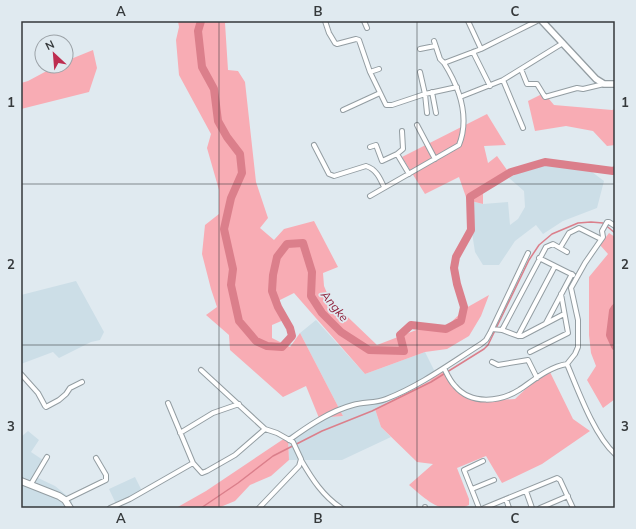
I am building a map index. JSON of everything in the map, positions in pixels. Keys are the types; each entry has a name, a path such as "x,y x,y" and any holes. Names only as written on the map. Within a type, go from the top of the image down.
{"main road":[{"path":"542,21 585,69 596,79 604,84 615,84"},
{"path":"21,480 59,496 65,500 70,508"}],"street":[{"path":"324,21 335,43 338,44 356,39 359,40 370,72 384,102 388,106 432,92 456,87"},
{"path":"364,21 367,28"},
{"path":"444,63 481,49 537,21"},
{"path":"470,22 481,49"},
{"path":"370,196 459,146 463,117 460,97 456,87 444,63 440,59 435,43 420,49"},
{"path":"460,97 503,80 522,70 563,43"},
{"path":"473,52 490,86"},
{"path":"370,72 379,69"},
{"path":"522,70 527,84 537,84 545,97 577,88 583,89 604,84"},
{"path":"420,72 425,94 427,113"},
{"path":"503,80 523,128"},
{"path":"432,92 436,113"},
{"path":"342,110 380,93"},
{"path":"417,124 435,159"},
{"path":"370,146 376,144 382,161 398,154 403,149 402,131"},
{"path":"314,145 329,174 334,176 366,166 374,170 384,187"},
{"path":"398,154 409,174"},
{"path":"444,368 454,386 467,396 480,400 512,394 553,368 567,364 575,354 578,347 578,320 571,288 585,263 603,237 602,233 606,225 609,222 615,226"},
{"path":"560,248 569,233 579,228 599,238"},
{"path":"291,441 306,428 338,411 354,404 380,401 387,398 444,368 481,344 496,329 546,247 553,244 568,252"},
{"path":"496,329 528,253"},
{"path":"539,258 573,275 561,294 546,324"},
{"path":"518,336 555,266"},
{"path":"530,352 568,333 561,294"},
{"path":"496,329 522,336 564,314"},
{"path":"492,362 498,365 528,360 537,378"},
{"path":"567,364 592,421 604,442 615,454"},
{"path":"201,370 265,429 277,433 291,441 323,494 342,508"},
{"path":"21,374 38,393 44,406 46,407 59,400 70,388 82,382"},
{"path":"168,402 193,463 202,473 241,451 265,429"},
{"path":"180,433 213,413 239,404"},
{"path":"30,484 47,457"},
{"path":"65,500 106,480 106,475 96,458"},
{"path":"259,508 299,466 301,459"},
{"path":"479,508 464,470 484,461"},
{"path":"110,508 130,499 193,463"},
{"path":"484,508 557,478 560,480 573,508"},
{"path":"472,489 494,480"},
{"path":"526,491 532,508"},
{"path":"540,508 568,496"},
{"path":"506,499 509,508"}],"shaded area":[{"path":"178,21 236,21 225,23 228,70 238,71 245,82 256,182 268,218 260,228 274,240 284,229 314,221 338,267 323,273 324,286 330,300 377,345 432,324 445,328 466,308 489,295 481,316 469,336 447,349 425,352 365,374 294,293 278,301 286,319 272,325 272,338 290,347 300,333 343,416 319,418 306,386 283,397 230,350 229,335 206,315 217,307 202,254 205,225 219,214 219,190 207,148 211,134 179,75 176,40 179,27"},
{"path":"93,50 97,68 89,92 21,109 21,83 41,74 74,74 74,58"},
{"path":"544,93 554,105 615,109 615,145 607,146 593,131 566,126 535,131 528,101"},
{"path":"487,114 506,145 484,146 488,163 497,156 507,170 483,191 483,204 467,200 459,177 425,194 402,157"},
{"path":"562,160 584,166 604,181 597,208 563,221 543,234 536,225 515,241 499,265 483,265 475,252 467,200 483,204 508,202 510,225 518,219 525,207 524,191 509,178 540,162"},
{"path":"609,233 615,237 615,301 609,323 615,353 615,399 603,408 587,380 596,366 591,353 589,335 589,277 608,254 600,245"},
{"path":"76,281 104,332 100,340 91,342 59,358 53,352 21,364 21,295"},
{"path":"316,320 365,374 425,352 435,372 430,381 375,409 381,427 391,437 342,460 289,460 288,436 319,418 343,416 300,333"},
{"path":"443,367 465,397 480,401 515,399 548,368 573,419 590,431 542,464 502,483 486,456 457,468 469,499 469,505 451,509 436,506 409,485 433,464 417,462 381,427 375,409 430,381 435,372"},
{"path":"28,431 39,440 31,452 43,460 34,476 55,486 71,499 73,508 21,508 21,437"},
{"path":"288,436 289,460 271,476 250,485 235,501 218,508 176,508 206,491"},
{"path":"135,477 142,491 118,503 121,508 101,508 116,504 109,489"}],"waterway":[{"name":"Angke","path":"201,21 198,31 202,67 214,89 218,121 227,137 240,154 242,173 231,198 224,229 233,269 231,285 239,321 256,341 267,346 282,347 292,336 290,328 278,307 272,291 273,275 277,257 287,244 303,243 312,272 311,296 322,313 341,332 369,350 404,351 400,335 411,325 446,329 461,321 464,307 454,268 456,257 471,230 470,197 511,172 545,162 613,171 615,170"},
{"name":"Angke","path":"201,508 238,483 273,456 322,431 372,411 431,382 484,349 488,345 529,260 539,245 552,234 578,223 591,222 603,223 615,233"},
{"name":"Angke","path":"615,308 613,311 610,335 615,346"}]}
